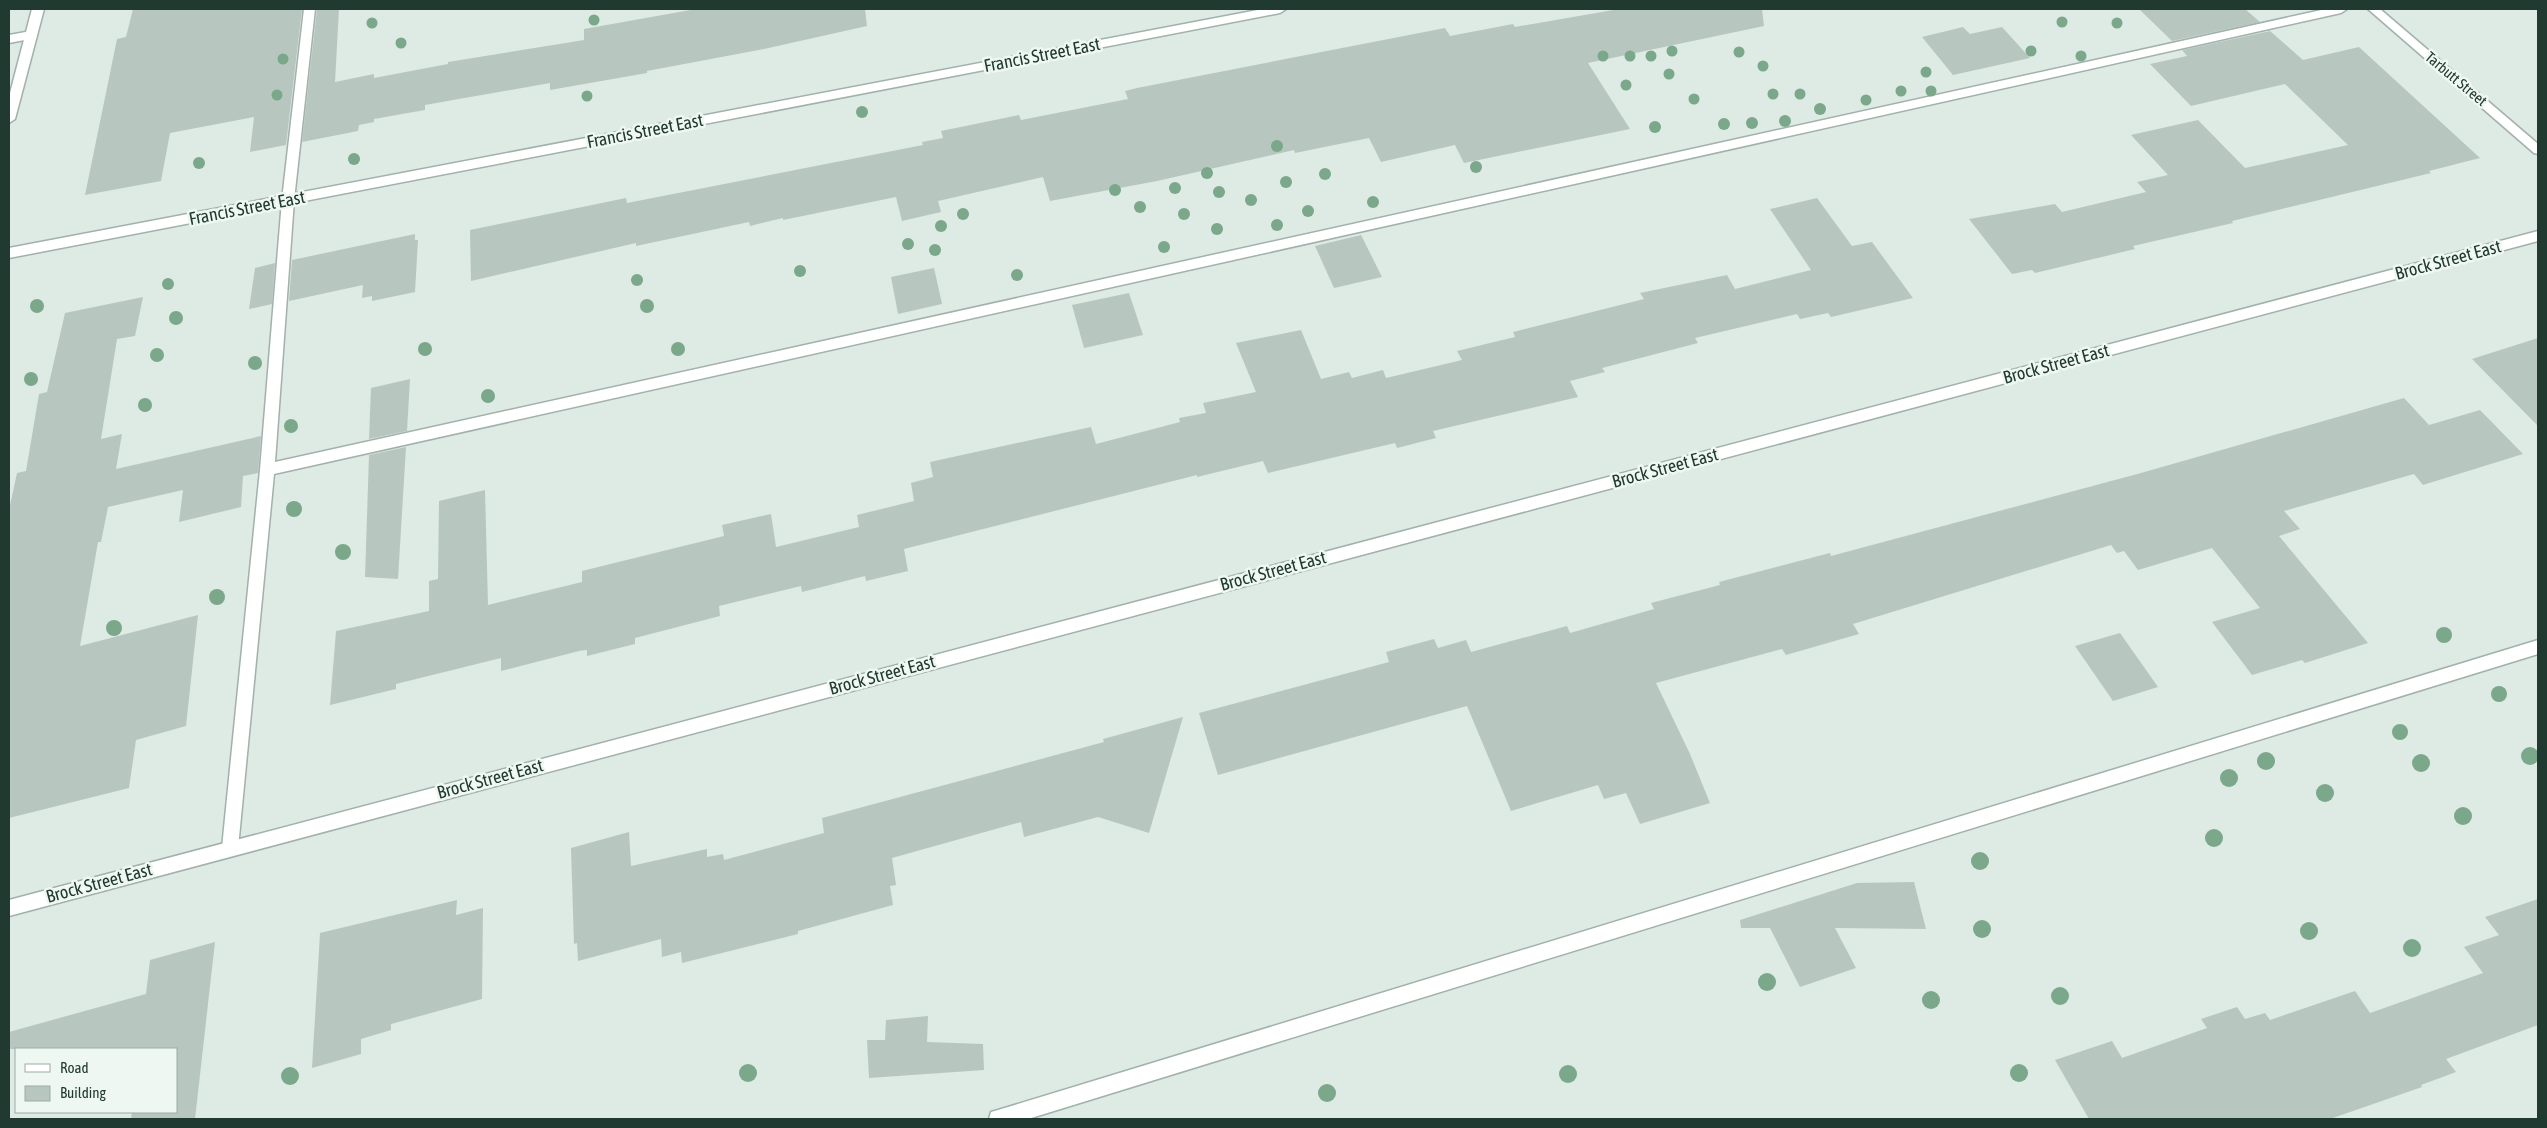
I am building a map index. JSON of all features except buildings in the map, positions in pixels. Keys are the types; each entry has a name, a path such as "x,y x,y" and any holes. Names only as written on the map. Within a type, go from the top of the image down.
{"street":[{"path":"9,119 38,9"},
{"path":"230,848 267,470 288,200 309,9"},
{"name":"Francis Street East","path":"9,253 1280,9"},
{"path":"267,470 2341,9"},
{"name":"Tarbutt Street","path":"2373,9 2538,150"},
{"path":"9,39 31,36"},
{"name":"Brock Street East","path":"9,908 2538,236"},
{"path":"998,1119 2538,647"}]}
